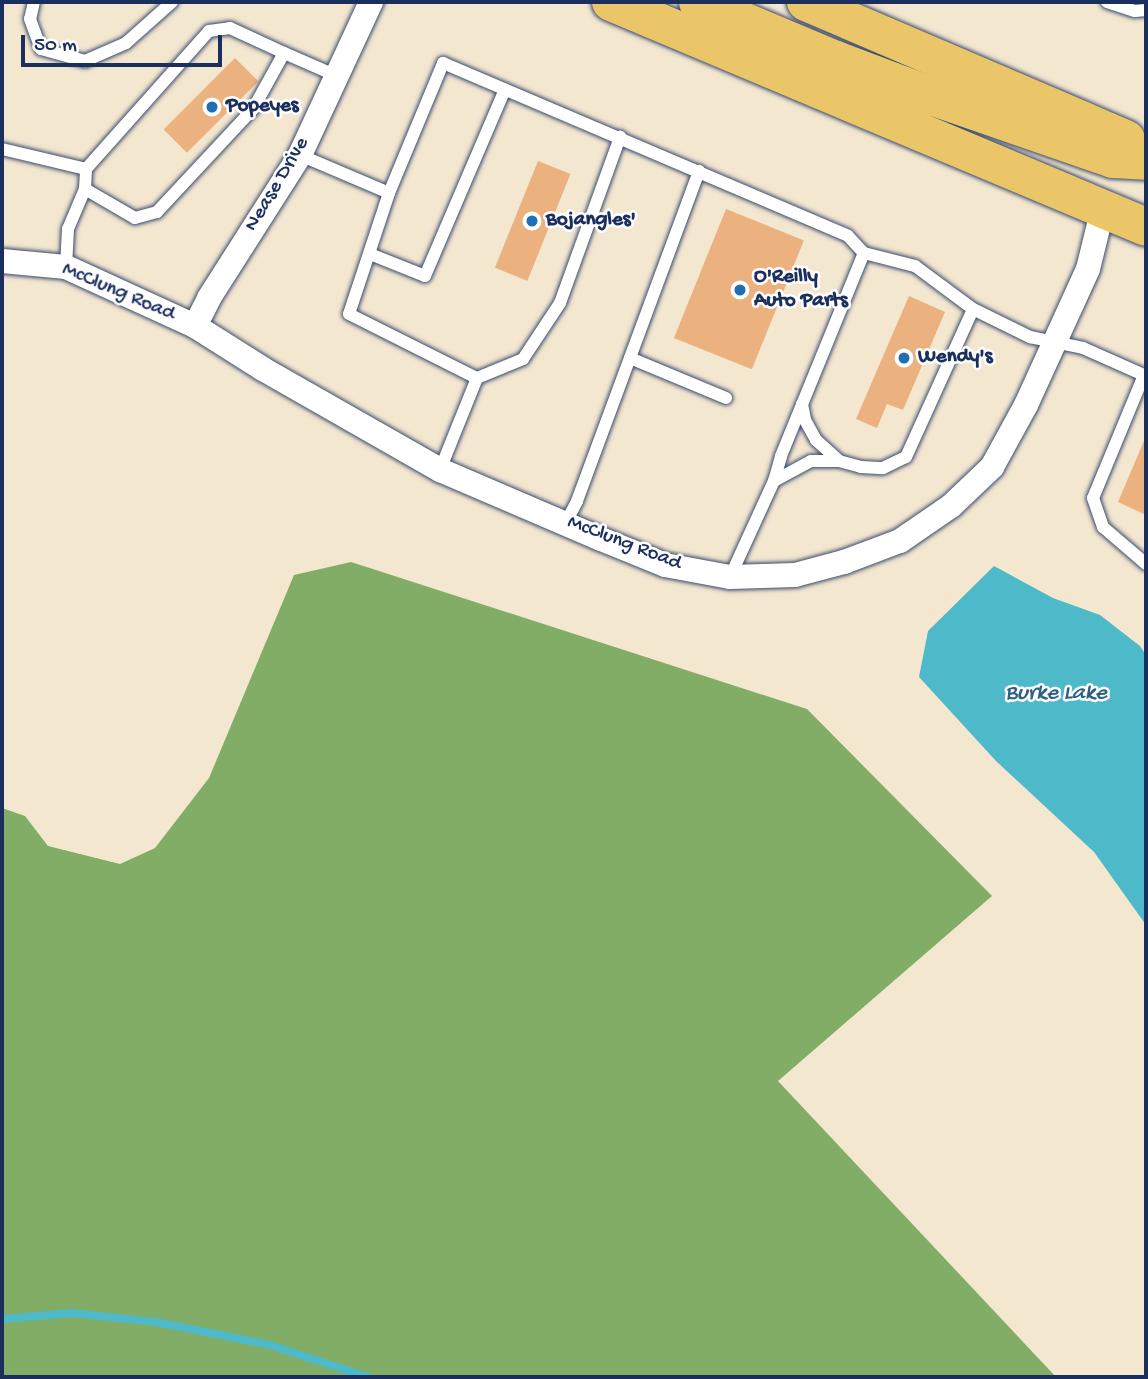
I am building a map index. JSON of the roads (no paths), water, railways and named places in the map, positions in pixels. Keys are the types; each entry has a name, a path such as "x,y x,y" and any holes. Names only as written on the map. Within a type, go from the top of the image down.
{"main road":[{"path":"611,2 1146,228"},
{"path":"698,2 836,60 934,97 1114,159 1146,161"},
{"path":"806,2 1137,135"},
{"path":"1103,208 1146,209"}],"street":[{"name":"Nease Drive","path":"195,326 209,298 299,155 370,2"},
{"name":"McClung Road","path":"2,261 66,267 195,326 263,369 440,470 666,565 730,577 795,575 844,562 900,541 951,506 992,467 1057,342 1088,269 1103,208"}],"lane":[{"path":"34,2 30,19 41,48 85,61 126,43 172,2"},
{"path":"1107,2 1135,11 1146,10"},
{"path":"66,267 68,229 85,189 86,169 209,31 230,28 337,76"},
{"path":"85,189 135,218 157,212 253,108 284,53"},
{"path":"477,378 349,314 389,193 443,63 848,236 864,253 915,266 973,309 1030,338 1083,348 1145,375 1093,498 1103,527 1146,564"},
{"path":"370,254 425,276 505,89"},
{"path":"440,470 477,378 523,359 560,303 620,137"},
{"path":"2,149 86,169"},
{"path":"299,155 389,193"},
{"path":"566,522 577,501 699,171"},
{"path":"730,577 774,481 802,404 864,253"},
{"path":"774,481 811,461 839,461 861,467 883,468 906,457 973,309"},
{"path":"630,358 726,398"},
{"path":"802,404 805,420 816,440 839,461"}],"water":[{"name":"Burke Lake","path":"994,566 1053,598 1100,615 1140,646 1146,655 1146,925 1094,852 996,761 919,677 928,631"}],"waterway":[{"path":"2,1319 71,1313 156,1322 270,1345 368,1377"}],"place":[{"name":"Popeyes","path":"212,107"},
{"name":"Bojangles'","path":"532,221"},
{"name":"O'Reilly Auto Parts","path":"740,290"},
{"name":"Wendy's","path":"904,358"}]}
